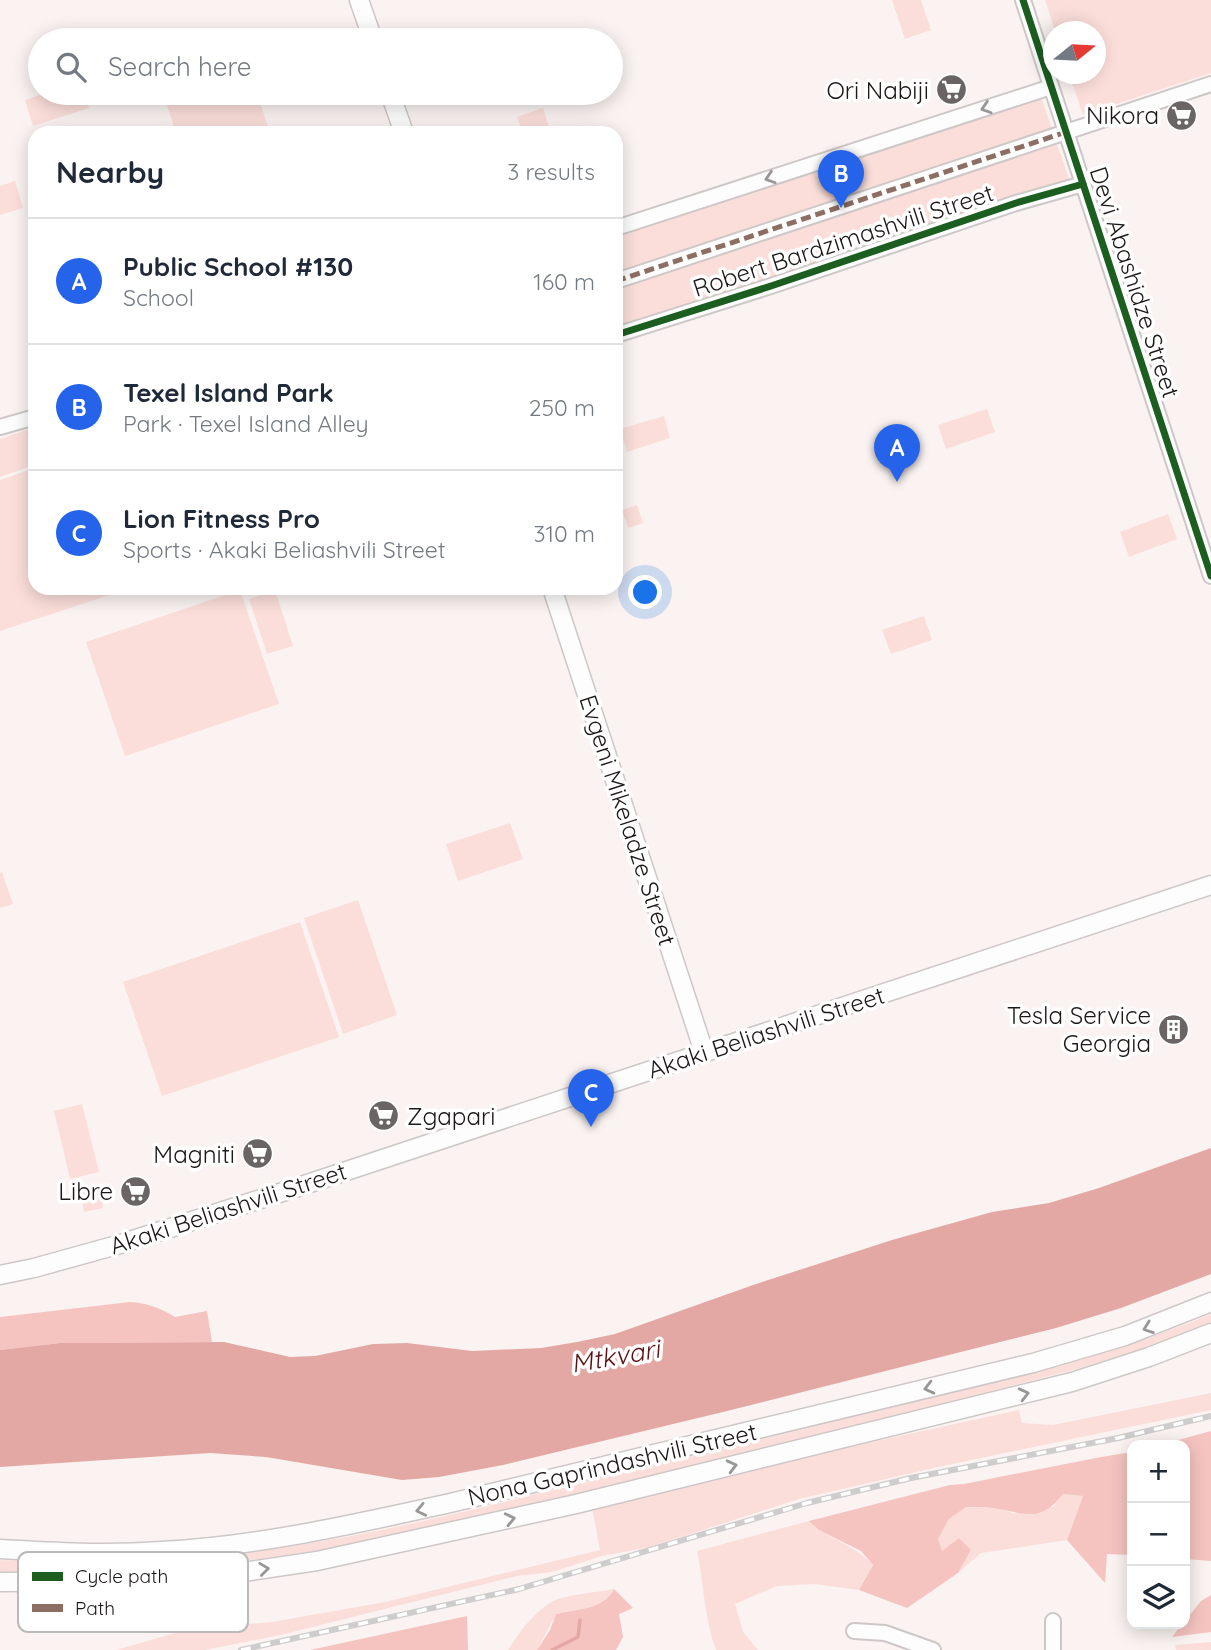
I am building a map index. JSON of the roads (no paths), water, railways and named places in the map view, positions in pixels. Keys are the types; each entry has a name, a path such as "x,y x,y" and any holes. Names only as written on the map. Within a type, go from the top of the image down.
{"main road":[{"path":"359,0 369,28"},
{"path":"394,105 402,126"},
{"name":"Evgeni Mikeladze Street","path":"554,595 704,1052"},
{"name":"Akaki Beliashvili Street","path":"0,1275 68,1259 203,1217 1211,885"},
{"name":"Nona Gaprindashvili Street","path":"128,1552 235,1544 353,1525 472,1498 1033,1363 1125,1336 1211,1302"},
{"name":"Nona Gaprindashvili Street","path":"248,1570 293,1565 375,1549 576,1504 1072,1382 1211,1334"},
{"name":"Nona Gaprindashvili Street","path":"0,1549 70,1552"},
{"name":"Nona Gaprindashvili Street","path":"0,1582 18,1582"}],"street":[{"name":"Devi Abashidze Street","path":"1023,0 1211,576"},
{"path":"623,279 1211,84"},
{"path":"623,226 1051,87"},
{"name":"Robert Bardzimashvili Street","path":"623,333 1016,203 1083,184"},
{"path":"0,428 28,419"},
{"path":"1053,1621 1053,1650"},
{"path":"854,1631 886,1633 933,1650"}],"water":[{"name":"Mtkvari","path":"1211,1148 1211,1274 1121,1308 1056,1328 723,1412 503,1465 439,1477 402,1480 266,1457 210,1453 0,1467 0,1350 60,1343 224,1342 290,1357 315,1356 373,1344 407,1343 472,1351 541,1348 577,1342 615,1334 892,1240 992,1212 1049,1203 1099,1188"}],"waterway":[{"path":"552,1650 578,1637 580,1620"}],"railway":[{"path":"241,1650 519,1589 807,1503 911,1478 1118,1438 1211,1416"}],"place":[{"name":"Ori Nabiji","path":"952,90"},
{"name":"Nikora","path":"1182,115"},
{"name":"Texel Island Park","path":"841,208"},
{"name":"Public School #130","path":"897,482"},
{"name":"Tesla Service Georgia","path":"1174,1029"},
{"name":"Zgapari","path":"384,1116"},
{"name":"Lion Fitness Pro","path":"591,1127"},
{"name":"Magniti","path":"258,1154"},
{"name":"Libre","path":"136,1191"}]}
